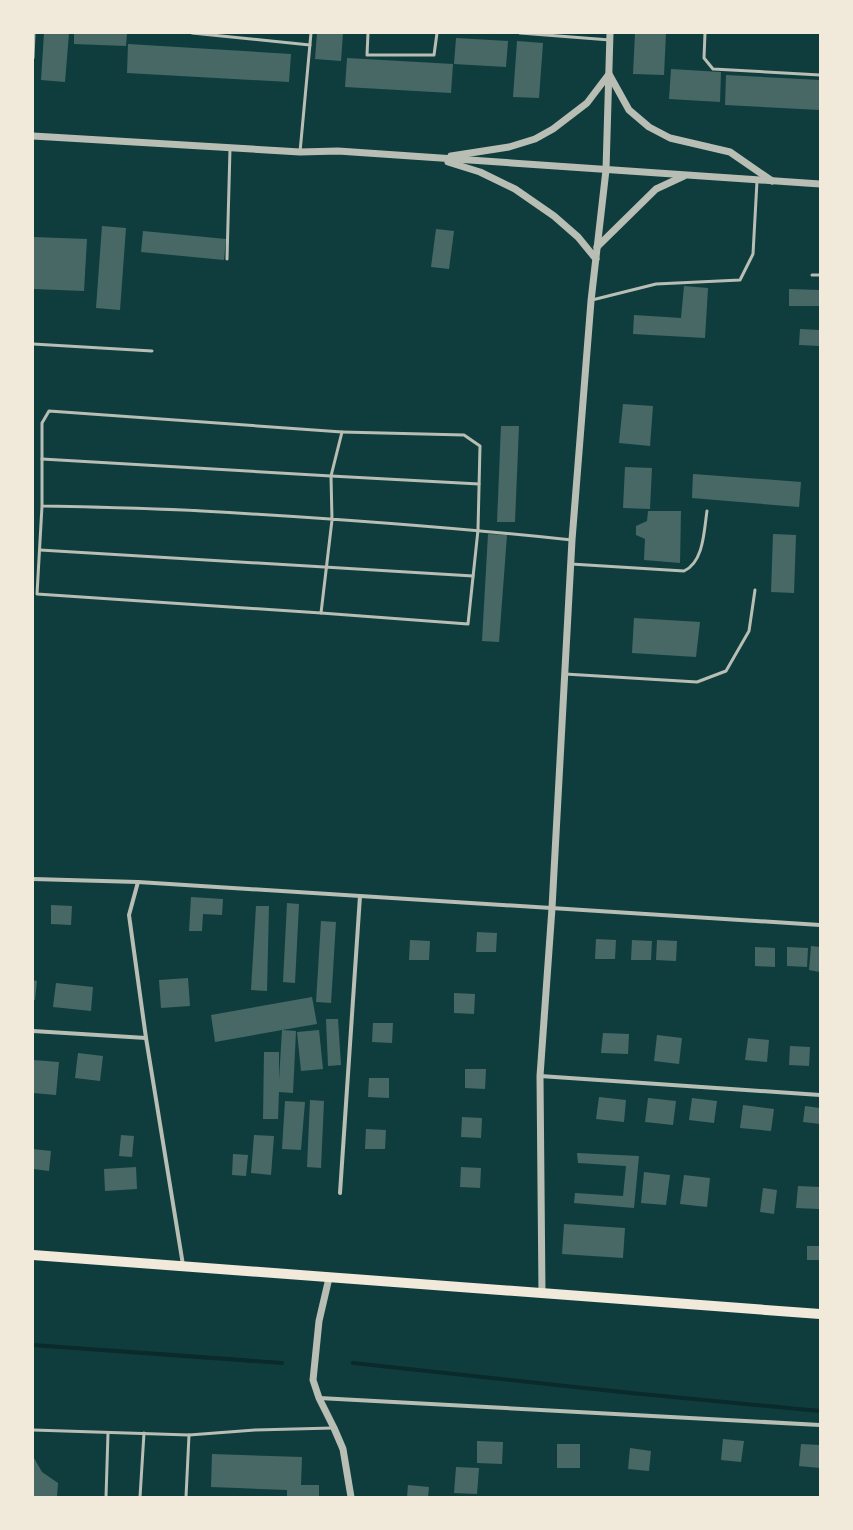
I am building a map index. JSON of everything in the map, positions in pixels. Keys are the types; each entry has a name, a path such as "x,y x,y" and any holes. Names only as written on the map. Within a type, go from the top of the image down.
{"main road":[{"path":"33,1255 820,1314"}],"street":[{"path":"542,1294 540,1076 552,908 572,540 591,301 606,170 610,37"},
{"path":"438,158 509,147 535,139 553,129 587,103 609,74"},
{"path":"609,74 629,110 649,127 670,138 730,152 772,181"},
{"path":"33,136 300,152 338,151 757,181 820,184"},
{"path":"438,158 480,172 515,189 554,216 578,236 596,258"},
{"path":"597,247 656,189 684,176"},
{"path":"33,879 138,882 820,925"},
{"path":"138,882 129,914 146,1038 183,1266"},
{"path":"340,1193 360,896"},
{"path":"33,1032 146,1038"},
{"path":"540,1076 820,1095"},
{"path":"329,1278 319,1321 314,1380 318,1398 343,1449 351,1497"},
{"path":"318,1398 820,1425"}],"lane":[{"path":"33,58 34,33"},
{"path":"192,33 310,45"},
{"path":"300,152 311,33"},
{"path":"368,33 367,55 434,56 437,33"},
{"path":"520,33 610,37"},
{"path":"705,33 704,58 713,69 820,75"},
{"path":"227,259 230,148"},
{"path":"591,301 656,284 740,280 753,254 757,181"},
{"path":"812,275 820,275"},
{"path":"33,344 152,351"},
{"path":"49,411 342,432 464,435 480,446 478,530 468,624 37,594 42,506 42,423 49,411"},
{"path":"321,613 332,520 331,476 342,432"},
{"path":"42,459 479,484"},
{"path":"42,506 202,511 478,530 572,540"},
{"path":"571,564 684,571 694,564 699,557 707,511"},
{"path":"40,550 473,576"},
{"path":"565,674 698,682 726,671 749,631 755,590"},
{"path":"33,1430 189,1435 255,1430 334,1428"},
{"path":"106,1497 108,1433"},
{"path":"140,1497 144,1433"},
{"path":"186,1497 189,1435"}],"building":[{"path":"44,33 69,33 65,82 41,80"},
{"path":"74,33 127,33 126,46 74,44"},
{"path":"317,33 343,33 341,61 315,59"},
{"path":"635,33 666,33 664,75 633,74"},
{"path":"456,38 508,41 506,67 454,64"},
{"path":"517,41 543,43 539,98 513,97"},
{"path":"128,44 291,54 289,82 127,73"},
{"path":"347,58 453,64 451,93 345,87"},
{"path":"671,69 721,72 720,102 669,99"},
{"path":"726,75 820,80 820,110 725,105"},
{"path":"102,226 126,228 120,310 96,308"},
{"path":"436,229 454,231 449,269 431,267"},
{"path":"143,231 226,239 224,260 141,252"},
{"path":"33,237 87,239 84,291 33,289"},
{"path":"684,286 708,288 705,338 633,334 634,315 681,318"},
{"path":"789,289 820,290 820,306 789,306"},
{"path":"800,329 820,330 820,346 799,345"},
{"path":"623,404 653,406 650,446 619,443"},
{"path":"501,426 519,426 515,522 497,522"},
{"path":"625,467 652,468 650,509 623,508"},
{"path":"693,474 801,482 799,507 692,498"},
{"path":"648,511 681,511 680,563 644,560 645,539 636,535 636,526 647,521"},
{"path":"488,534 507,535 499,642 482,641"},
{"path":"773,534 796,535 794,593 771,592"},
{"path":"634,618 700,622 696,657 632,653"},
{"path":"191,897 223,899 222,915 203,914 202,931 189,931"},
{"path":"287,903 299,904 295,983 283,982"},
{"path":"51,905 72,906 71,925 51,924"},
{"path":"256,906 269,906 267,991 251,990"},
{"path":"321,921 336,922 331,1003 316,1002"},
{"path":"477,932 497,933 496,952 476,952"},
{"path":"596,939 616,940 615,959 595,959"},
{"path":"410,940 430,941 429,960 409,960"},
{"path":"632,940 652,941 651,960 631,960"},
{"path":"657,940 677,941 676,961 656,960"},
{"path":"811,946 820,947 820,972 809,970"},
{"path":"755,947 775,948 775,967 755,966"},
{"path":"787,947 808,948 807,967 787,966"},
{"path":"188,978 190,1006 161,1008 159,980"},
{"path":"33,980 37,981 35,1000 33,1000"},
{"path":"56,983 93,987 91,1011 53,1007"},
{"path":"454,993 475,994 474,1014 454,1013"},
{"path":"312,997 317,1024 215,1042 211,1015"},
{"path":"326,1019 338,1019 341,1065 328,1066"},
{"path":"373,1023 393,1023 392,1043 372,1042"},
{"path":"282,1030 296,1031 293,1093 279,1092 278,1119 263,1119 264,1052 279,1052 279,1080"},
{"path":"319,1030 323,1069 301,1071 297,1032"},
{"path":"603,1033 629,1034 628,1054 601,1053"},
{"path":"657,1035 682,1038 679,1064 654,1061"},
{"path":"748,1038 769,1040 767,1062 745,1060"},
{"path":"790,1046 810,1047 809,1066 789,1065"},
{"path":"78,1053 103,1056 100,1081 75,1078"},
{"path":"33,1060 59,1062 56,1095 33,1093"},
{"path":"465,1069 486,1069 485,1089 465,1088"},
{"path":"369,1078 389,1078 389,1098 368,1097"},
{"path":"599,1097 626,1100 624,1122 596,1119"},
{"path":"648,1098 676,1101 673,1125 645,1122"},
{"path":"692,1098 717,1101 714,1123 689,1120"},
{"path":"310,1100 324,1101 321,1168 307,1167"},
{"path":"285,1101 305,1102 301,1150 282,1149"},
{"path":"743,1105 774,1109 771,1131 740,1128"},
{"path":"805,1106 820,1108 820,1124 803,1122"},
{"path":"462,1117 482,1118 481,1138 461,1137"},
{"path":"366,1129 386,1130 385,1149 365,1149"},
{"path":"121,1135 134,1136 132,1157 119,1156"},
{"path":"254,1135 274,1136 271,1175 251,1173"},
{"path":"33,1149 51,1151 49,1171 33,1169"},
{"path":"577,1153 639,1156 634,1208 574,1203 575,1193 623,1196 626,1166 578,1163"},
{"path":"233,1154 248,1155 246,1176 232,1175"},
{"path":"136,1167 137,1189 105,1191 104,1169"},
{"path":"461,1167 481,1168 480,1188 460,1187"},
{"path":"644,1172 670,1175 666,1205 641,1203"},
{"path":"684,1175 710,1178 707,1207 680,1204"},
{"path":"798,1186 820,1187 819,1209 796,1208"},
{"path":"763,1188 777,1190 774,1214 760,1212"},
{"path":"564,1224 625,1228 623,1258 562,1254"},
{"path":"807,1246 820,1246 820,1260 807,1260"},
{"path":"723,1439 744,1441 741,1462 721,1460"},
{"path":"477,1441 503,1442 502,1464 477,1463"},
{"path":"557,1444 580,1444 580,1468 557,1468"},
{"path":"801,1444 820,1445 820,1468 799,1466"},
{"path":"630,1448 651,1451 649,1471 628,1469"},
{"path":"212,1454 302,1457 301,1485 319,1485 319,1497 287,1497 287,1490 211,1487"},
{"path":"33,1458 42,1472 58,1483 57,1497 33,1497"},
{"path":"456,1467 479,1468 477,1494 454,1493"},
{"path":"408,1485 429,1487 428,1497 407,1497"}],"waterway":[{"path":"33,1345 282,1363"},
{"path":"353,1363 631,1393 820,1411"}]}
